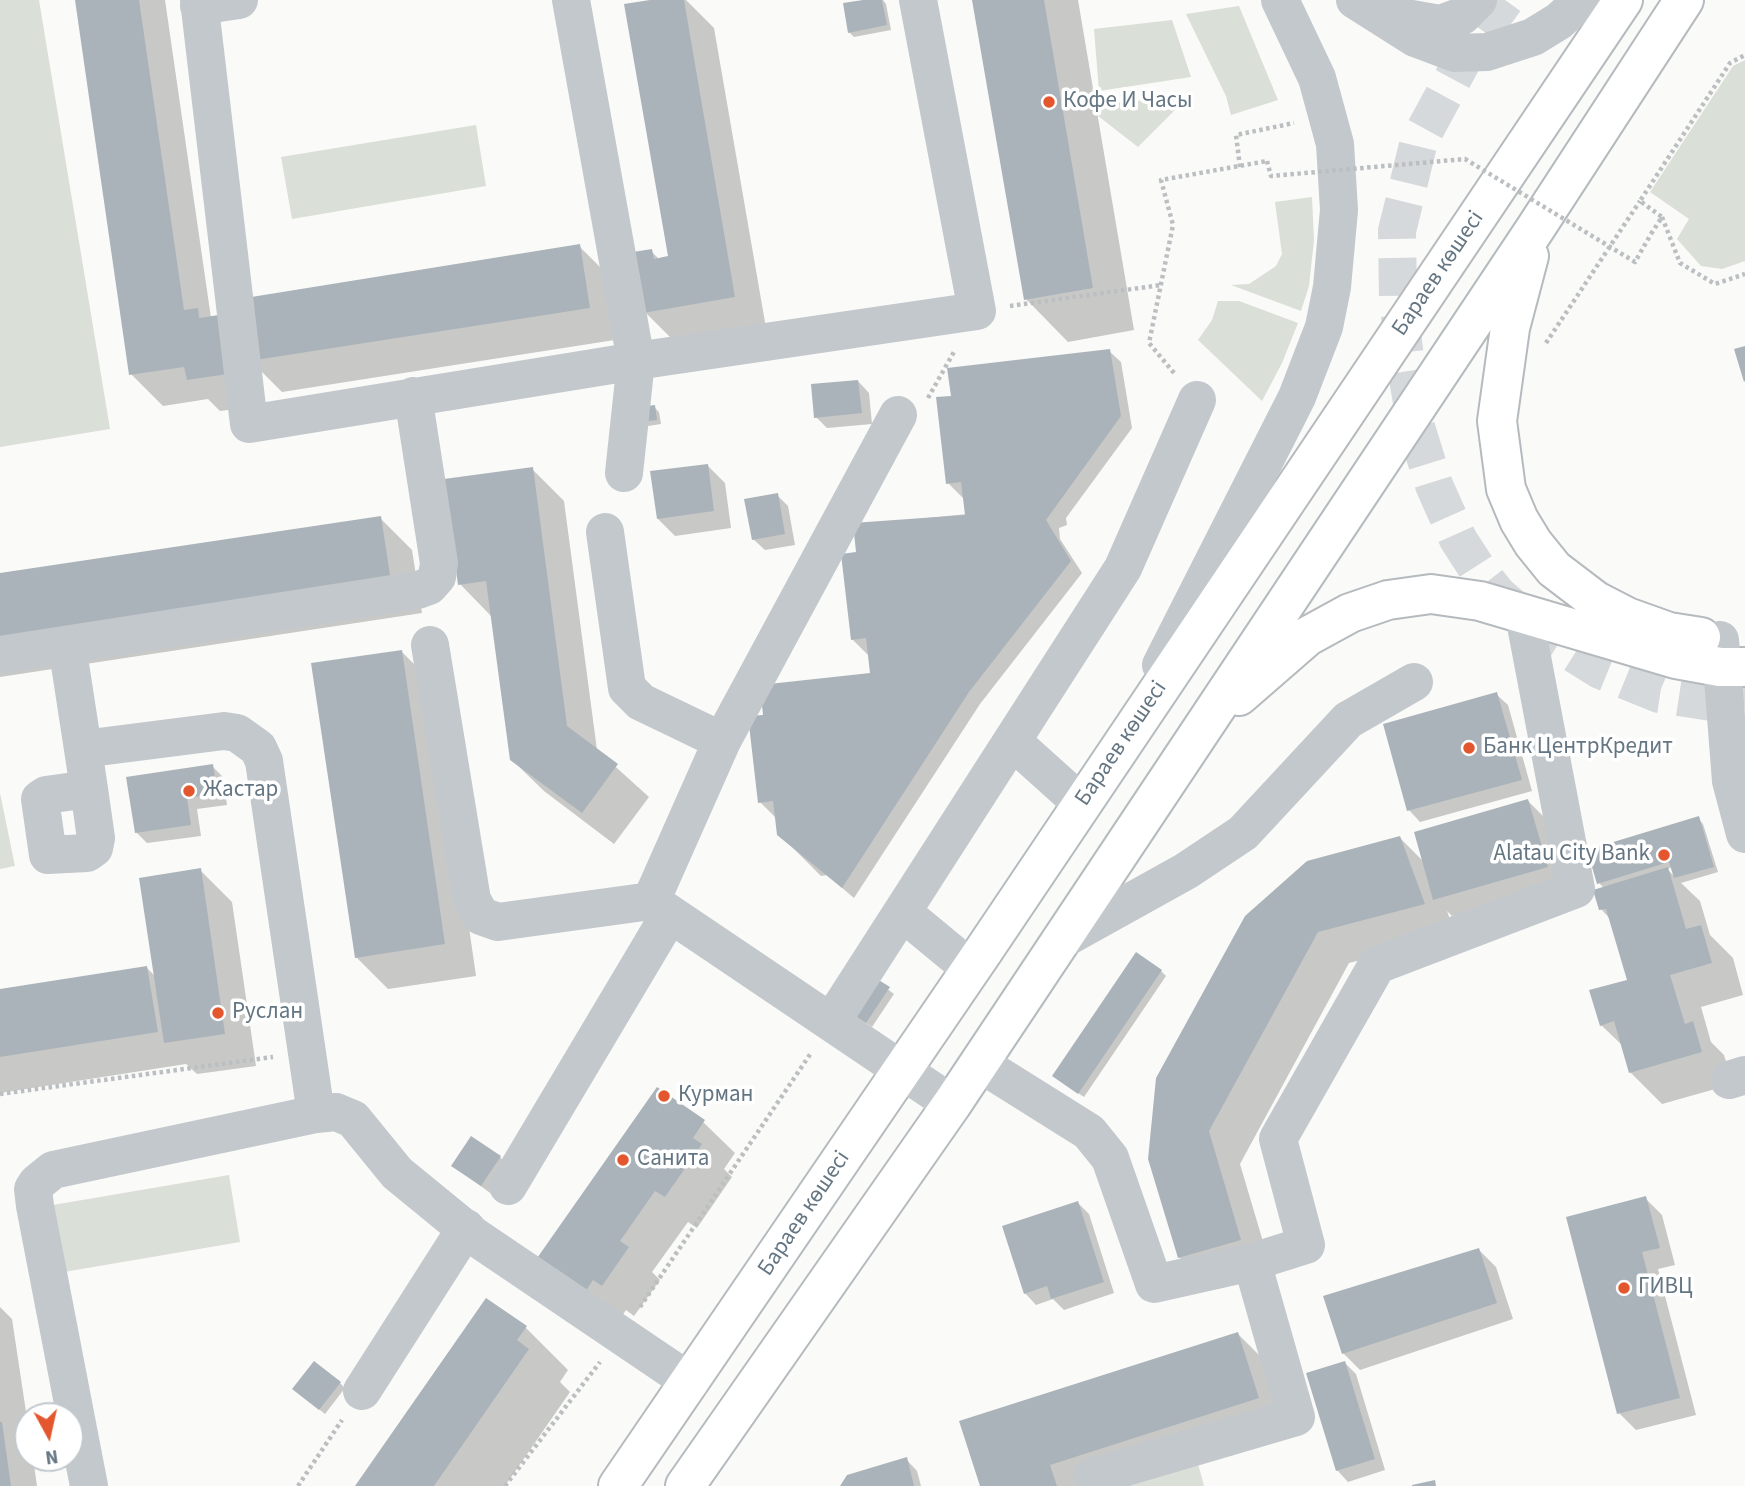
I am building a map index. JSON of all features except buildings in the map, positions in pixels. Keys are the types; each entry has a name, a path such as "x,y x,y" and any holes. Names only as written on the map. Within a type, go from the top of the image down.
{"main road":[{"name":"Бараев көшесі","path":"618,1486 977,961 1623,0"},
{"path":"696,1482 952,1104 1535,229 1684,0"},
{"path":"1535,229 1510,328 1497,421 1504,477 1510,499 1533,544 1554,569 1596,601 1627,617 1732,654"},
{"path":"1192,741 1258,678 1308,636 1350,612 1388,600 1431,594 1480,601 1629,648 1732,654"},
{"path":"977,961 1029,987"}],"street":[{"path":"239,0 199,3 249,424 636,361 977,311 918,0"},
{"path":"570,0 636,361 624,473"},
{"path":"1118,751 1297,397 1326,314 1339,223 1335,144 1317,78 1280,0"},
{"path":"1361,4 1424,23 1440,24 1462,16 1478,0"},
{"path":"1361,4 1434,47 1455,53 1486,52 1534,37 1559,21 1582,0"},
{"path":"0,655 418,590 429,586 437,577 439,563 413,396"},
{"path":"832,1021 1123,568 1197,400"},
{"path":"508,1186 661,908 722,741 898,415"},
{"path":"605,532 627,688 641,702 722,741"},
{"path":"979,1063 1089,1132 1110,1158 1154,1284 1252,1262 1306,1245 1278,1139 1377,965 1576,889 1524,615"},
{"path":"67,645 89,789"},
{"path":"430,645 472,900 481,916 498,922 661,908 952,1104"},
{"path":"1732,654 1738,779 1745,834"},
{"path":"1060,941 1186,870 1243,833 1348,720 1414,682"},
{"path":"83,749 224,731 237,733 258,748 264,761 316,1114"},
{"path":"1012,741 1082,804"},
{"path":"902,912 977,961"},
{"path":"89,1486 34,1206 33,1189 53,1170 316,1114 336,1112 353,1119 397,1173 466,1228 690,1382"},
{"path":"362,1391 466,1228"},
{"path":"1095,1486 1092,1477 1296,1417 1252,1262"}],"path":[{"path":"1545,345 1730,63 1745,55"},
{"path":"1240,167 1236,135 1297,122"},
{"path":"1197,400 1149,343 1173,225 1161,180 1267,162 1271,176 1465,159 1635,262 1662,217"},
{"path":"1640,201 1662,217 1680,262 1715,284 1745,274"},
{"path":"898,415 927,399 977,311 1161,285"},
{"path":"505,1486 621,1335 832,1021"},
{"path":"0,1094 306,1053"},
{"path":"298,1486 362,1391"}],"shaded area":[{"path":"0,0 39,0 110,429 0,447"},
{"path":"1239,6 1278,100 1231,115 1226,96 1186,14"},
{"path":"1172,20 1191,77 1099,91 1094,29"},
{"path":"1745,60 1745,261 1722,269 1701,266 1677,239 1689,219 1650,192 1733,66"},
{"path":"1188,97 1138,147 1084,105"},
{"path":"476,125 486,186 292,219 281,157"},
{"path":"1312,197 1314,240 1309,286 1301,311 1231,285 1249,284 1276,266 1282,254 1275,202"},
{"path":"1218,301 1239,301 1298,323 1282,363 1262,401 1198,340 1212,320"},
{"path":"0,793 15,866 0,869"},
{"path":"229,1175 240,1242 64,1272 53,1205"},
{"path":"1197,1460 1204,1486 1121,1486"}],"tunnel":[{"path":"1505,0 1466,54 1419,141 1397,231 1398,300 1406,366 1416,427 1434,485 1458,539 1476,567 1497,594 1544,635 1600,670 1659,694 1745,707"}],"place":[{"name":"Кофе И Часы","path":"1049,102"},
{"name":"Банк ЦентрКредит","path":"1469,748"},
{"name":"Жастар","path":"189,791"},
{"name":"Alatau City Bank","path":"1664,855"},
{"name":"Руслан","path":"218,1013"},
{"name":"Курман","path":"664,1096"},
{"name":"Санита","path":"623,1160"},
{"name":"ГИВЦ","path":"1624,1288"}]}
